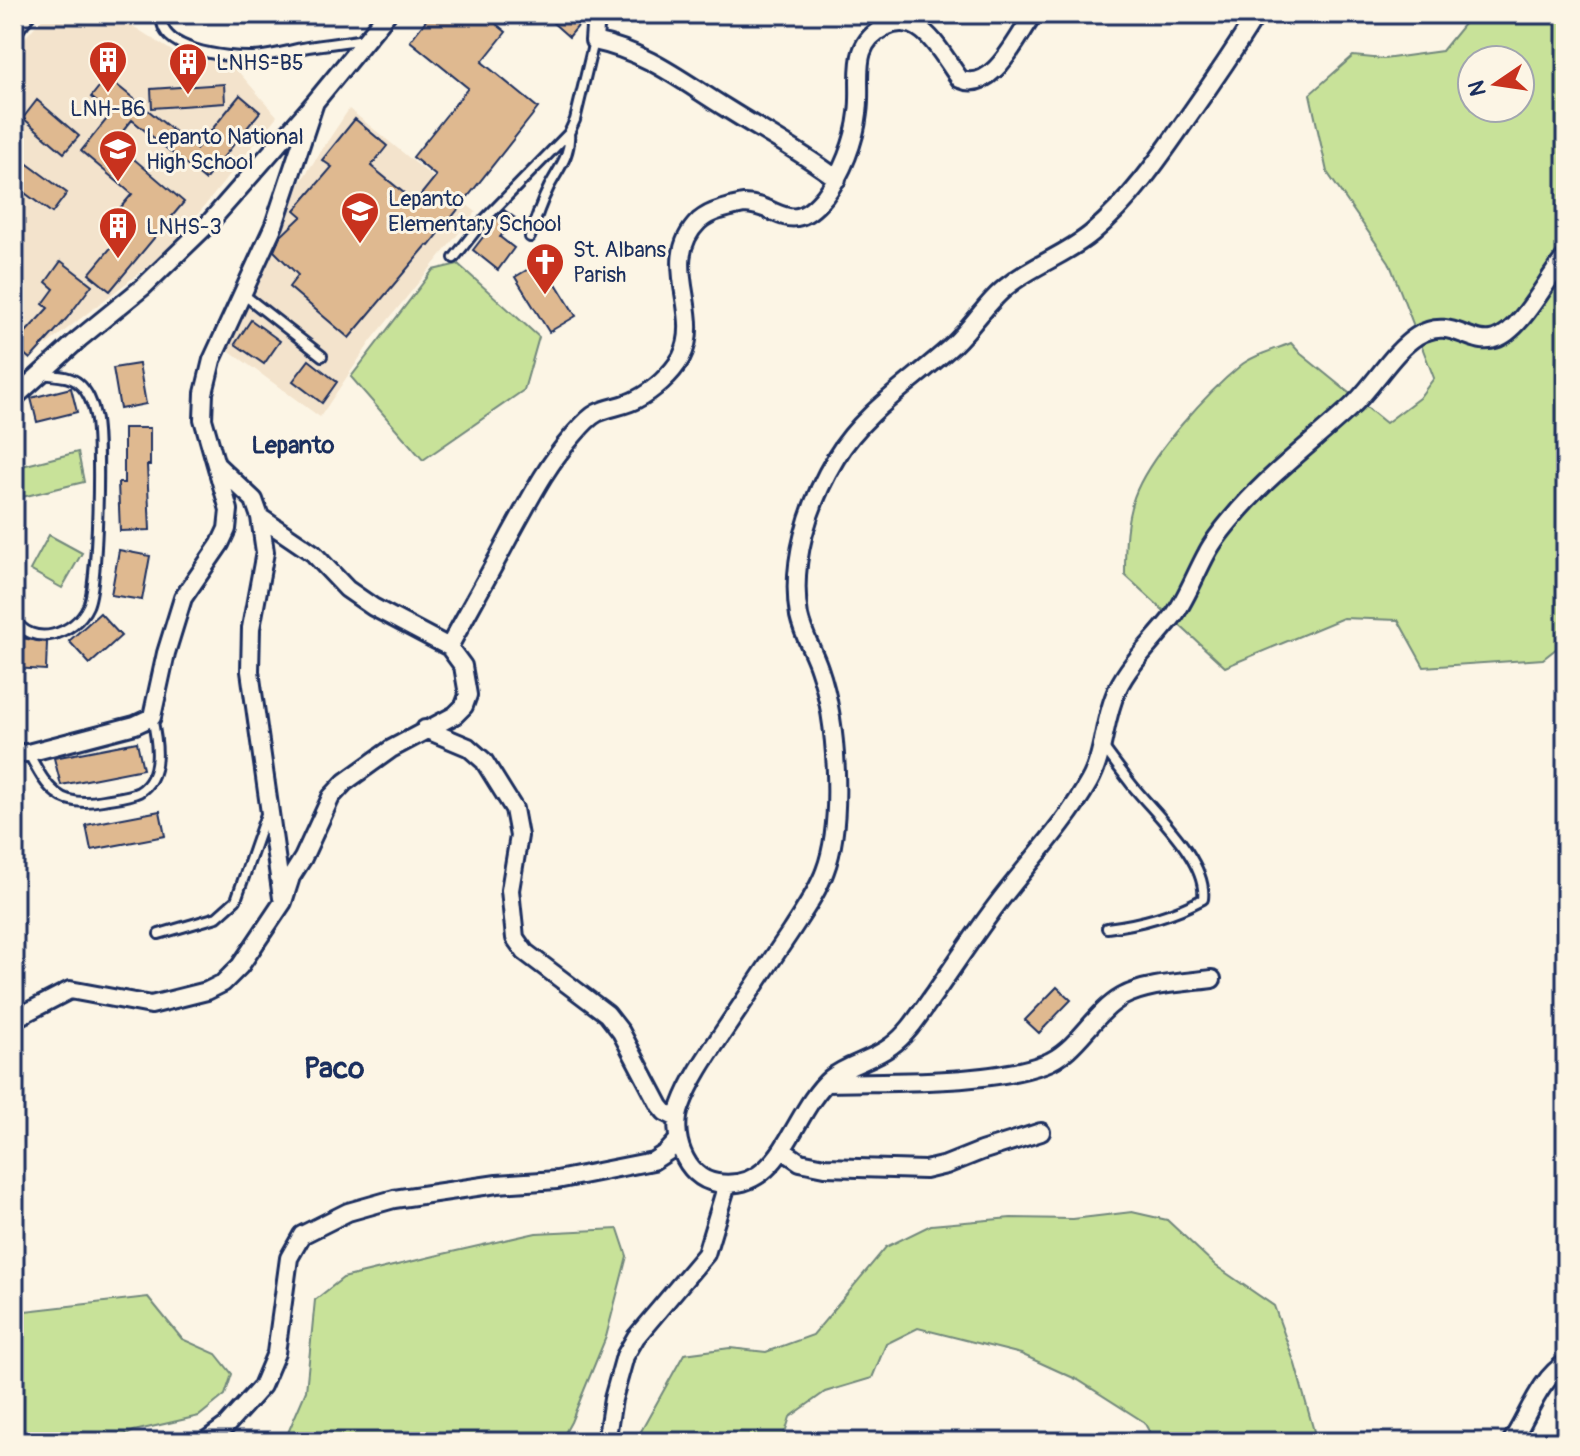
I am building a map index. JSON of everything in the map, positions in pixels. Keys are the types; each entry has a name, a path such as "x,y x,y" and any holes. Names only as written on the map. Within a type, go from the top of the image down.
{"street":[{"path":"600,14 594,41 638,54 680,77 837,179"},
{"path":"449,647 547,467 594,414 635,400 655,387 680,361 689,338 690,321 681,285 681,249 700,220 712,212 743,204 796,218 823,199 837,179 854,134 859,112 861,52 871,34 888,25 913,23 925,31 960,79 977,83 995,69 1015,45 1034,14"},
{"path":"1257,14 1134,192 1070,251 1009,284 959,339 856,429 838,454 805,526 797,587 801,622 821,672 831,720 837,793 836,834 825,873 808,905 712,1049 681,1106 677,1118 678,1140 694,1171 703,1179 727,1184 747,1180 767,1169 784,1151 800,1118 826,1083 836,1074 890,1048 909,1029 995,907 1084,792 1096,771 1108,713 1119,685 1179,609 1211,545 1282,464 1354,405 1397,354 1424,331 1447,328 1483,341 1492,341 1506,333 1520,319 1566,256"},
{"path":"14,398 143,287 208,224 315,102 382,16"},
{"path":"21,753 135,725 152,717 166,653 183,598 227,529 229,510 203,419 204,393 212,360 274,225 315,102"},
{"path":"216,465 254,500 260,517 265,552 251,628 250,671 283,902"},
{"path":"14,1019 70,990 151,1005 207,991 223,983 240,966 283,902 291,877 331,797 345,782 425,729 455,715 464,706 468,695 463,666 449,647 373,607 347,589 313,553 260,517"},
{"path":"425,729 468,747 484,761 514,809 519,836 510,890 515,938 525,952 607,1014 621,1032 660,1106 677,1118"},
{"path":"826,1083 975,1077 1045,1064 1061,1056 1101,1014 1123,997 1150,988 1212,979"},
{"path":"784,1151 800,1162 825,1167 925,1170 1041,1132"},
{"path":"204,1442 226,1426 262,1386 276,1353 289,1258 302,1235 348,1212 394,1199 497,1184 557,1180 653,1161 678,1140"},
{"path":"606,1442 625,1356 636,1337 706,1254 727,1184"},
{"path":"1511,1442 1526,1420 1536,1395 1558,1368 1566,1363"}],"lane":[{"path":"14,36 31,14"},
{"path":"163,14 163,30 168,37 182,45 211,53 265,56 367,39"},
{"path":"454,258 484,220 569,133 594,41"},
{"path":"530,237 539,209 569,152 569,133"},
{"path":"243,294 322,356"},
{"path":"14,618 28,633 43,637 59,634 88,607 95,570 99,436 95,413 89,397 78,383 41,374"},
{"path":"21,753 58,796 88,803 122,797 140,791 155,769 157,750 152,717"},
{"path":"1102,745 1186,849 1204,889 1203,899 1187,908 1134,925 1107,928"},
{"path":"159,934 217,917 236,900 269,806"}],"shaded area":[{"name":"Lepanto National High School","path":"46,14 114,14 186,60 229,61 277,116 169,250 14,370 14,50"},
{"name":"Lepanto Elementary School","path":"349,109 476,212 371,341 320,417 227,349 292,195"}],"green space":[{"path":"1472,14 1566,14 1566,641 1543,659 1424,667 1398,620 1343,618 1225,667 1125,575 1130,511 1145,475 1182,424 1227,377 1258,356 1291,343 1386,423 1419,398 1434,378 1389,262 1327,172 1310,94 1353,56 1384,59 1442,51"},
{"path":"458,264 539,337 524,390 423,460 351,377 433,270"},
{"path":"78,452 84,482 22,497 14,468"},
{"path":"49,535 82,553 62,588 30,570"},
{"path":"1132,1212 1167,1220 1216,1266 1274,1306 1295,1364 1317,1442 1155,1442 1144,1422 1078,1380 1021,1354 918,1328 886,1344 872,1378 825,1392 790,1417 782,1442 635,1442 684,1354 730,1348 766,1352 813,1335 886,1247 931,1225 1011,1218 1073,1219"},
{"path":"618,1229 627,1256 606,1337 560,1442 284,1442 306,1391 315,1300 343,1278 536,1233"},
{"path":"148,1297 182,1339 216,1354 232,1374 225,1395 199,1416 134,1431 110,1442 14,1442 14,1308 25,1311"}],"building":[{"path":"431,14 484,14 506,32 482,62 538,108 429,246 349,338 289,287 298,275 274,251 280,237 302,216 295,210 332,167 322,160 355,119 387,146 371,166 415,202 436,176 413,157 468,88 410,41"},
{"path":"543,14 588,14 569,37"},
{"path":"107,77 196,149 240,95 260,112 205,180 132,120 114,142 184,202 110,291 89,274 129,226 115,214 132,194 81,151 111,114 91,97"},
{"name":"LNHS-B5","path":"224,84 225,103 152,108 151,89"},
{"path":"37,100 79,136 64,153 23,118"},
{"path":"14,154 67,193 52,213 14,185"},
{"path":"504,210 515,218 500,237 514,248 498,270 473,250"},
{"path":"61,261 92,285 30,359 14,345 48,308 43,304 54,289 46,282"},
{"name":"St. Albans Parish","path":"542,261 576,316 549,332 515,277"},
{"path":"251,320 280,341 264,364 235,344"},
{"path":"309,360 337,382 322,403 293,381"},
{"path":"139,364 146,404 120,409 113,368"},
{"path":"71,388 77,412 37,422 31,398"},
{"path":"124,428 150,428 150,465 147,465 150,530 120,531 118,483 124,483"},
{"path":"119,550 150,556 142,600 111,595"},
{"path":"100,613 121,636 90,664 69,641"},
{"path":"14,637 47,642 46,670 14,668"},
{"path":"137,742 143,769 61,785 54,758"},
{"path":"160,811 165,836 91,850 86,825"},
{"path":"1057,987 1071,1000 1039,1033 1025,1020"}],"place":[{"name":"LNH-B6","path":"108,94"},
{"name":"LNHS-B5","path":"188,96"},
{"name":"Lepanto National High School","path":"118,183"},
{"name":"Lepanto Elementary School","path":"360,245"},
{"name":"LNHS-3","path":"118,260"},
{"name":"St. Albans Parish","path":"545,296"}],"district":[{"name":"Lepanto","path":"293,445"},
{"name":"Paco","path":"334,1068"}]}
